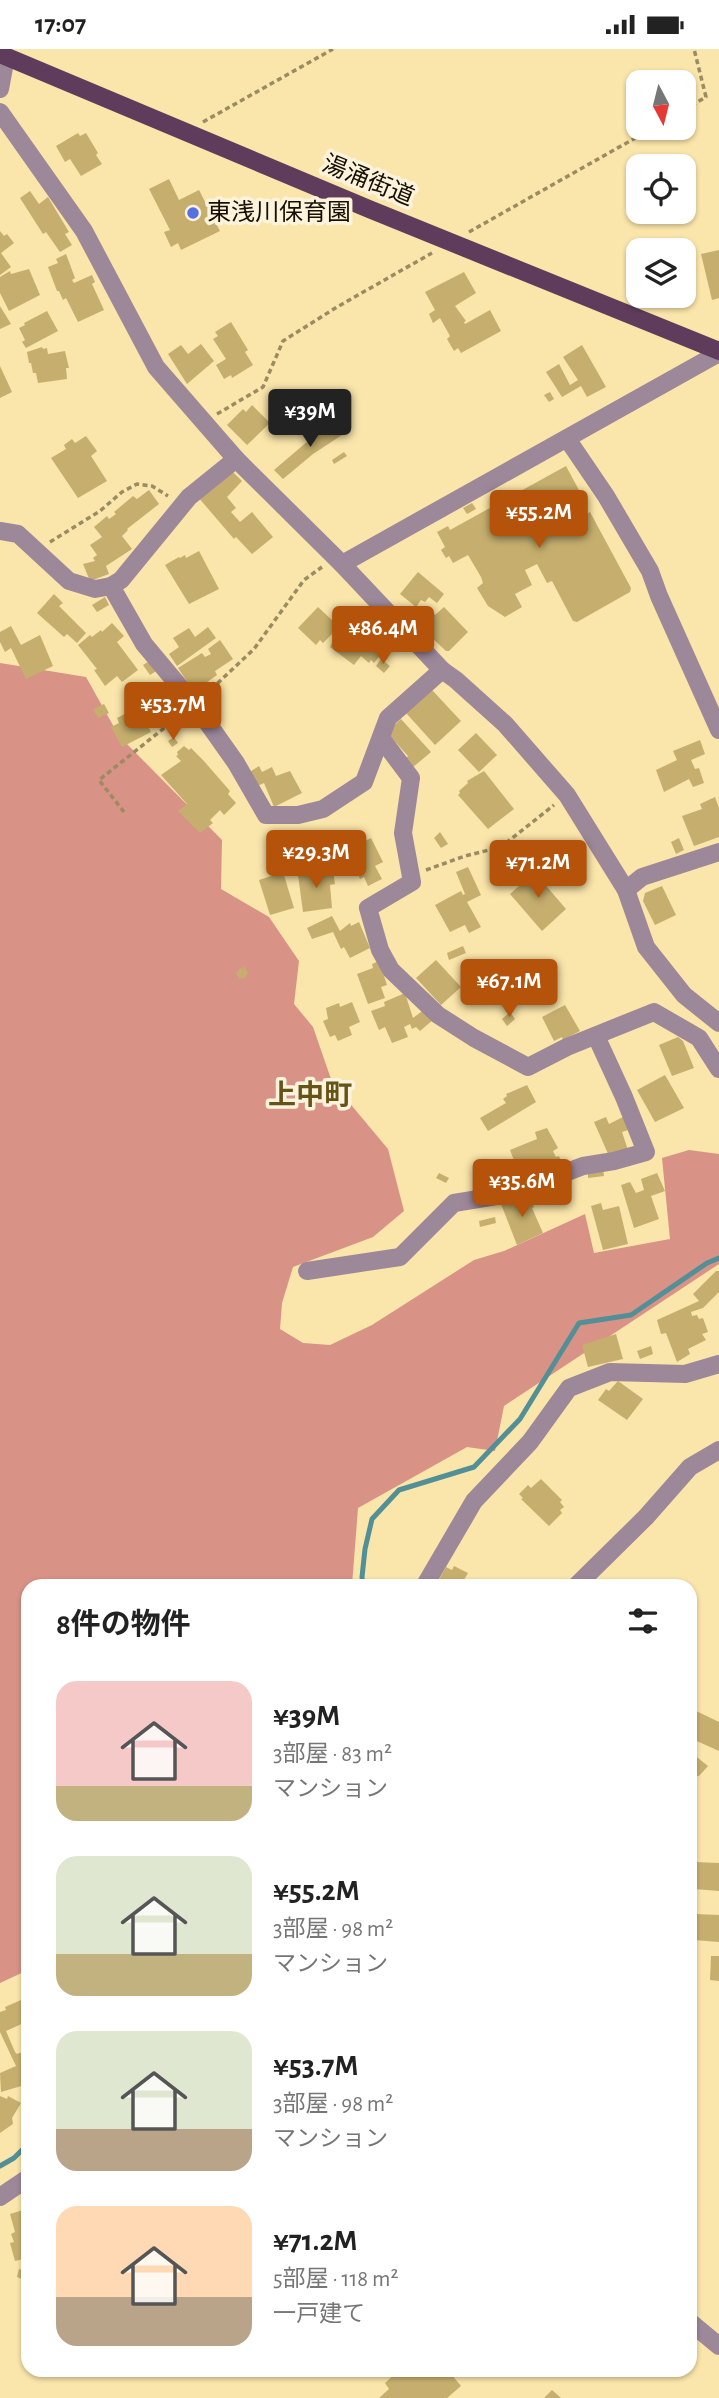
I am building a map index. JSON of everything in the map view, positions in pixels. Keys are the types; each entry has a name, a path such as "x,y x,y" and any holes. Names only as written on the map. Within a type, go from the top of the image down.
{"main road":[{"name":"湯涌街道","path":"3,56 719,352"}],"street":[{"path":"0,89 3,56"},
{"path":"3,126 84,231 156,367 236,459 339,561 442,670 505,724 567,795 626,890 646,947 684,995 719,1023"},
{"path":"339,561 568,440 719,352"},
{"path":"568,440 606,496 650,571 719,730"},
{"path":"0,531 18,534 69,581 95,589 111,586 121,580 189,497 236,459"},
{"path":"111,586 144,643 195,705 236,763 266,815 298,815 323,809 364,782 388,718 442,670"},
{"path":"381,738 411,778 403,833 412,882 368,908 380,950 391,970 438,1015 528,1067 568,1047 654,1012 699,1038 719,1069"},
{"path":"626,890 642,877 719,852"},
{"path":"307,1271 400,1257 454,1203 509,1194 583,1166 646,1152 620,1085 596,1036"},
{"path":"428,1579 474,1501 530,1442 569,1388 610,1372 685,1374 719,1364"},
{"path":"583,1579 646,1517 690,1467 719,1447"},
{"path":"0,2197 21,2183"},
{"path":"697,2328 719,2346"}],"path":[{"path":"186,132 333,49"},
{"path":"694,49 706,97 696,103"},
{"path":"205,422 262,387 283,341 337,307 632,140"},
{"path":"36,551 137,484 152,486 182,506"},
{"path":"124,812 99,780 195,705 254,649 304,580 339,561"},
{"path":"411,876 465,856 501,847 567,795"}],"shaded area":[{"path":"0,663 86,677 119,736 222,840 221,889 269,917 299,961 294,1004 313,1027 332,1082 388,1149 404,1211 373,1237 293,1267 282,1303 280,1329 303,1343 330,1345 372,1325 474,1260 504,1251 585,1214 594,1253 670,1239 662,1158 689,1150 719,1154 719,1264 504,1406 495,1451 467,1447 358,1508 352,1579 21,1579 21,1973 0,1983"}],"building":[{"path":"78,133 80,136 86,133 102,164 81,176 70,159 65,162 56,146"},
{"path":"169,179 179,200 199,190 220,231 181,250 178,243 171,247 164,232 170,230 149,189"},
{"path":"30,191 39,204 48,197 69,232 65,234 72,245 60,252 46,232 43,234 20,198"},
{"path":"0,231 4,236 7,234 14,243 1,253 11,267 0,275"},
{"path":"719,250 719,298 712,300 701,254"},
{"path":"66,254 75,278 72,280 74,283 92,275 95,282 92,284 104,310 78,322 66,298 63,300 57,291 48,267 58,263 56,259"},
{"path":"29,269 40,295 9,311 0,293 0,277 10,271 11,274"},
{"path":"464,272 476,293 455,306 466,321 465,324 490,310 501,331 461,353 458,348 454,351 447,339 450,336 440,318 433,323 429,314 435,310 425,292"},
{"path":"0,306 11,324 0,329"},
{"path":"47,311 58,331 26,348 19,328"},
{"path":"231,322 248,350 245,352 253,365 232,378 231,375 224,379 216,365 226,359 213,339 218,336 215,332"},
{"path":"201,344 214,361 187,384 168,354 181,345 188,354"},
{"path":"582,345 606,387 587,397 581,386 562,397 546,372 559,364 570,385 578,380 563,357"},
{"path":"47,348 48,354 65,351 69,368 66,368 67,379 38,383 27,352"},
{"path":"0,366 12,392 0,398"},
{"path":"550,392 554,399 549,402 544,395"},
{"path":"252,405 270,423 247,445 227,425 243,409 246,412"},
{"path":"338,421 345,433 313,454 283,479 274,470 308,441"},
{"path":"86,436 97,451 91,456 107,481 78,498 51,458 66,449 64,445 72,439 75,443"},
{"path":"344,452 347,456 334,464 332,460"},
{"path":"566,466 580,492 559,504 564,514 554,520 559,529 590,512 631,588 630,592 577,622 573,621 552,581 547,583 537,564 525,570 532,585 515,594 522,607 505,617 488,606 477,588 483,583 468,555 453,563 449,556 446,558 441,550 445,547 437,532 448,526 450,530"},
{"path":"230,469 242,481 227,497 236,508 231,512 240,522 252,512 273,537 252,554 236,537 234,539 198,497"},
{"path":"149,490 159,504 122,536 132,549 106,566 109,574 90,581 83,564 95,561 93,558 97,555 90,545 102,537 94,527 107,516 109,519 116,514 114,512 133,496 137,499"},
{"path":"472,503 476,509 467,514 463,508"},
{"path":"199,551 219,589 189,604 165,565"},
{"path":"418,572 444,594 437,603 429,597 425,602 421,600 416,607 400,594"},
{"path":"54,594 63,603 59,606 86,633 77,643 67,634 64,637 37,613"},
{"path":"105,597 109,605 97,612 92,605"},
{"path":"318,607 336,624 333,628 335,631 323,643 320,640 316,645 298,628"},
{"path":"426,607 435,615 444,607 468,632 449,651 413,620"},
{"path":"112,623 124,636 117,642 138,670 122,682 117,676 105,686 94,670 97,669 78,645 90,635 92,637 101,630 102,632"},
{"path":"11,626 21,645 40,635 53,666 26,679 11,648 5,652 0,642 0,632"},
{"path":"208,627 216,638 177,666 169,654 179,647 173,638 189,628 195,637"},
{"path":"358,629 384,650 374,663 371,660 369,663 361,656 354,665 330,647 333,641 342,647 345,643 340,638 346,631 352,636"},
{"path":"220,640 233,659 215,671 217,675 200,687 197,682 190,686 178,668 202,653 205,657 211,654 208,649"},
{"path":"381,659 390,666 384,673 376,666"},
{"path":"151,660 158,670 150,675 143,665"},
{"path":"432,690 461,721 435,745 406,713"},
{"path":"104,704 109,713 98,718 93,709"},
{"path":"138,707 151,732 122,747 111,727 119,723 117,718"},
{"path":"401,719 431,752 412,768 405,759 408,756 390,736 391,728"},
{"path":"476,733 497,755 479,772 458,750"},
{"path":"174,737 178,743 172,747 168,741"},
{"path":"700,740 705,754 691,760 695,769 699,768 704,783 693,787 689,779 664,792 656,770 677,760 673,751"},
{"path":"184,746 189,750 191,748 203,760 230,791 228,794 236,803 224,815 220,810 210,820 213,823 200,833 178,811 187,804 161,775 181,761 176,756"},
{"path":"259,766 262,772 272,767 276,776 290,771 302,793 274,807 264,783 255,787 248,773"},
{"path":"484,771 514,809 488,829 458,795 467,781"},
{"path":"715,797 719,808 719,837 694,846 682,816 702,809 700,804"},
{"path":"440,832 448,844 441,848 434,838"},
{"path":"371,838 383,862 375,866 382,879 368,886 364,877 360,879 356,870 352,871 349,865 347,866 343,851 346,850 345,847 361,839 363,842"},
{"path":"679,838 684,850 676,854 671,842"},
{"path":"300,861 301,869 295,870 294,862"},
{"path":"468,867 481,895 467,902 481,927 469,933 465,925 450,932 435,905 461,891 465,894 456,872"},
{"path":"541,867 548,874 542,881 566,909 542,931 510,894"},
{"path":"333,870 335,884 330,885 332,908 303,912 298,875"},
{"path":"283,872 294,908 270,915 259,880"},
{"path":"662,886 676,915 655,925 643,901 645,893"},
{"path":"332,916 340,931 350,923 351,926 359,922 370,948 350,958 344,947 341,949 333,932 312,939 307,928"},
{"path":"463,946 466,953 449,960 447,953"},
{"path":"436,960 461,987 441,1005 416,978"},
{"path":"379,961 387,985 381,987 385,998 368,1004 357,974 373,968 372,964"},
{"path":"244,966 248,973 244,979 240,979 236,974"},
{"path":"405,993 413,1018 425,1009 434,1019 420,1031 416,1027 412,1029 410,1024 404,1027 408,1037 392,1043 385,1027 379,1030 371,1011 385,1006 384,1002"},
{"path":"352,1002 360,1022 349,1027 352,1035 338,1041 335,1035 330,1037 323,1021 328,1019 326,1008 339,1003 340,1007"},
{"path":"565,1005 580,1031 563,1040 562,1037 554,1041 542,1017"},
{"path":"510,1012 515,1019 507,1026 502,1019"},
{"path":"678,1037 683,1041 694,1068 672,1076 659,1045"},
{"path":"665,1075 684,1108 655,1122 637,1090"},
{"path":"527,1085 536,1102 488,1131 480,1118 506,1103 503,1099 506,1094"},
{"path":"606,1117 609,1124 623,1117 628,1130 622,1132 628,1150 609,1156 594,1122"},
{"path":"547,1128 558,1148 553,1151 556,1157 559,1156 564,1168 551,1173 548,1166 520,1176 510,1150 537,1139 535,1132"},
{"path":"603,1169 604,1176 588,1178 588,1171"},
{"path":"439,1173 449,1178 446,1183 436,1178"},
{"path":"657,1173 665,1191 651,1196 659,1219 634,1228 621,1185 630,1182 636,1193 644,1190 641,1179"},
{"path":"529,1193 534,1207 532,1208 543,1233 517,1245 501,1204"},
{"path":"601,1203 603,1210 619,1206 628,1244 603,1250 591,1206"},
{"path":"495,1217 496,1223 480,1227 479,1221"},
{"path":"719,1271 719,1292 703,1308 691,1312 692,1316 703,1318 708,1332 702,1334 706,1340 688,1349 690,1354 677,1362 666,1333 661,1334 657,1320 699,1301 693,1294"},
{"path":"616,1334 623,1359 588,1367 582,1345"},
{"path":"651,1346 653,1354 640,1359 637,1351"},
{"path":"618,1381 643,1399 627,1420 598,1400 606,1389 609,1391"},
{"path":"541,1479 562,1500 560,1502 564,1507 560,1510 562,1513 549,1526 519,1494 528,1485 531,1488"},
{"path":"454,1566 468,1573 464,1579 439,1579 446,1567 452,1570"},
{"path":"697,1711 719,1722 719,1751 697,1741"},
{"path":"697,1757 708,1766 697,1776"},
{"path":"697,1862 719,1863 719,1891 697,1889"},
{"path":"697,1914 719,1915 719,1942 697,1940"},
{"path":"711,1956 719,1956 719,1981 710,1980"},
{"path":"21,2000 21,2024 6,2031 15,2052 21,2053 21,2086 1,2092 0,2073 16,2066 0,2032 0,2012 6,2010 5,2007"},
{"path":"0,2096 7,2099 8,2096 21,2103 12,2118 13,2124 0,2133"},
{"path":"21,2211 21,2260 15,2261 10,2243 14,2242 11,2234 15,2232 10,2214"},
{"path":"391,2377 454,2377 461,2386 447,2398 379,2398 389,2389 385,2383"},
{"path":"552,2390 561,2398 544,2398"}],"waterway":[{"path":"362,1579 372,1519 399,1490 474,1467 520,1419 579,1323 631,1315 707,1263 719,1258"},
{"path":"0,2166 21,2151"}],"place":[{"name":"東浅川保育園","path":"193,213"}],"district":[{"name":"上中町","path":"310,1096"}]}
